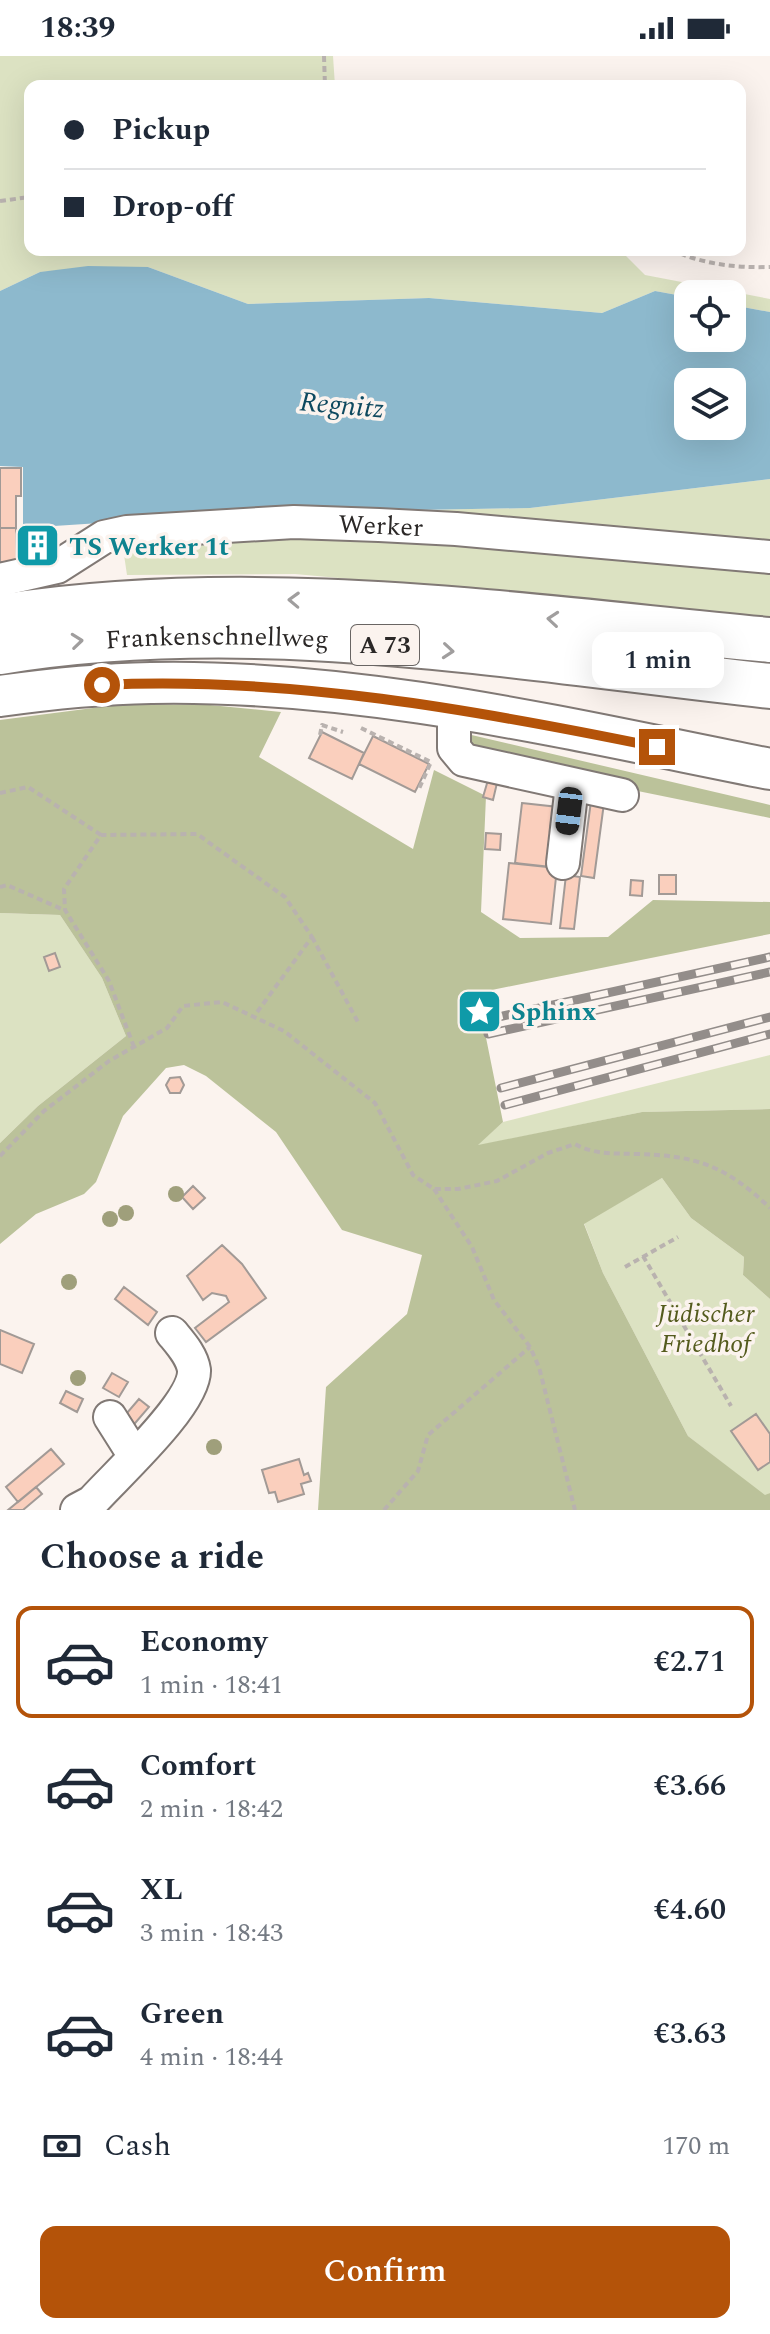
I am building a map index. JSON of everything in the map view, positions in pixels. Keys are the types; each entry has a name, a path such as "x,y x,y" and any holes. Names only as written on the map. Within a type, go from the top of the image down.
{"highway":[{"name":"Frankenschnellweg","path":"0,617 130,602 294,599 770,640"},
{"name":"Frankenschnellweg","path":"0,652 130,636 286,636 770,686"}],"main road":[{"path":"0,696 76,686 153,683 333,694 454,710 770,769"}],"street":[{"name":"Werker","path":"0,580 57,567 104,537 127,532 294,522 456,529 770,557"},
{"path":"454,710 454,748 464,760 622,795"},
{"path":"563,863 572,785"},
{"path":"77,1510 92,1502 180,1406 193,1381 194,1367 172,1333"},
{"path":"110,1417 134,1455"}],"path":[{"path":"324,56 325,80"},
{"path":"0,201 24,198"},
{"path":"685,256 734,268 770,267"},
{"path":"320,735 322,725 343,732"},
{"path":"364,729 431,762 418,791"},
{"path":"0,793 28,787 101,835 197,834 285,897 312,937 359,1024"},
{"path":"101,835 64,889 65,910 109,981 134,1047"},
{"path":"0,887 7,885 65,910"},
{"path":"254,1016 312,937"},
{"path":"0,1156 44,1111 109,1061 167,1028 189,1003 222,1002 284,1031 375,1103 413,1175 434,1189 472,1247 494,1300 530,1347 539,1367 575,1510"},
{"path":"434,1189 458,1189 497,1181 548,1153 575,1144 591,1153 670,1155 719,1167 738,1179 770,1208"},
{"path":"625,1267 678,1237"},
{"path":"643,1256 731,1406"},
{"path":"384,1510 418,1471 428,1435 530,1347"}],"green space":[{"path":"0,56 333,56 335,80 24,80 24,256 626,256 645,275 674,281 674,294 655,291 602,313 429,298 248,304 148,267 40,272 0,291"},
{"path":"746,294 770,299 770,312 746,308"},
{"path":"770,479 770,617 295,574 127,575 119,521 255,513 530,508"},
{"path":"124,704 210,705 281,712 259,757 413,849 434,770 486,796 481,912 520,938 608,937 653,900 770,902 770,934 477,993 503,1122 478,1145 642,1112 770,1109 770,1299 743,1275 744,1257 691,1218 662,1178 584,1224 603,1273 688,1436 765,1495 770,1493 770,1510 318,1510 326,1387 407,1314 422,1255 342,1230 276,1132 206,1076 184,1065 166,1068 123,1116 96,1182 84,1194 36,1214 0,1244 0,1143 38,1106 126,1036 102,978 60,915 0,913 0,720"},
{"path":"463,733 770,805 770,818 623,788 466,746"},
{"path":"0,913 60,915 102,978 126,1036 38,1106 0,1143"},
{"path":"770,1055 770,1109 642,1112 476,1146 503,1122"},
{"name":"Jüdischer Friedhof","path":"662,1178 691,1218 744,1257 743,1275 770,1299 770,1493 765,1496 688,1436 603,1273 584,1223"}],"water":[{"name":"Regnitz","path":"88,266 148,267 248,304 429,298 602,313 655,291 674,294 674,352 746,352 746,308 770,312 770,479 530,508 255,513 23,528 23,467 0,466 0,291 40,272"}],"building":[{"path":"0,468 21,468 21,496 16,496 16,528 0,528"},
{"path":"0,528 16,528 17,562 0,562"},
{"name":"TS Werker 1t","path":"46,539 46,552 30,552 29,540"},
{"path":"322,732 364,753 352,779 309,758"},
{"path":"373,736 429,764 415,792 359,764"},
{"path":"488,780 497,783 493,800 483,797"},
{"path":"591,801 604,803 594,878 581,876"},
{"path":"522,803 558,807 551,867 515,863"},
{"path":"486,833 501,834 500,850 485,849"},
{"path":"509,863 557,868 551,924 503,919"},
{"path":"566,875 580,877 574,929 560,928"},
{"path":"659,875 676,875 676,894 659,894"},
{"path":"631,880 643,881 642,896 630,895"},
{"path":"55,953 60,967 49,971 44,957"},
{"path":"180,1077 184,1085 180,1093 170,1093 166,1085 170,1078"},
{"path":"193,1186 205,1198 193,1209 182,1197"},
{"path":"222,1245 242,1264 266,1298 206,1342 195,1328 229,1302 226,1296 212,1293 203,1300 187,1276"},
{"path":"124,1287 157,1312 148,1325 115,1299"},
{"path":"0,1330 34,1344 22,1373 0,1364"},
{"path":"112,1373 128,1382 119,1397 103,1388"},
{"path":"66,1391 83,1399 77,1412 60,1403"},
{"path":"139,1399 149,1407 130,1429 120,1421"},
{"path":"756,1414 770,1434 770,1462 758,1470 731,1431"},
{"path":"51,1449 64,1464 18,1502 6,1487"},
{"path":"299,1459 304,1475 308,1473 311,1481 301,1484 304,1494 278,1502 275,1492 269,1493 262,1470"},
{"path":"36,1487 42,1494 23,1510 8,1510"}],"railway":[{"path":"485,1020 770,957"},
{"path":"488,1034 770,972"},
{"path":"501,1088 770,1017"},
{"path":"505,1105 770,1034"}],"place":[{"name":"TS Werker 1t","path":"38,546"},
{"name":"Sphinx","path":"480,1011"}],"route":[{"path":"102,685 153,683 333,694 454,710 657,747"}]}
